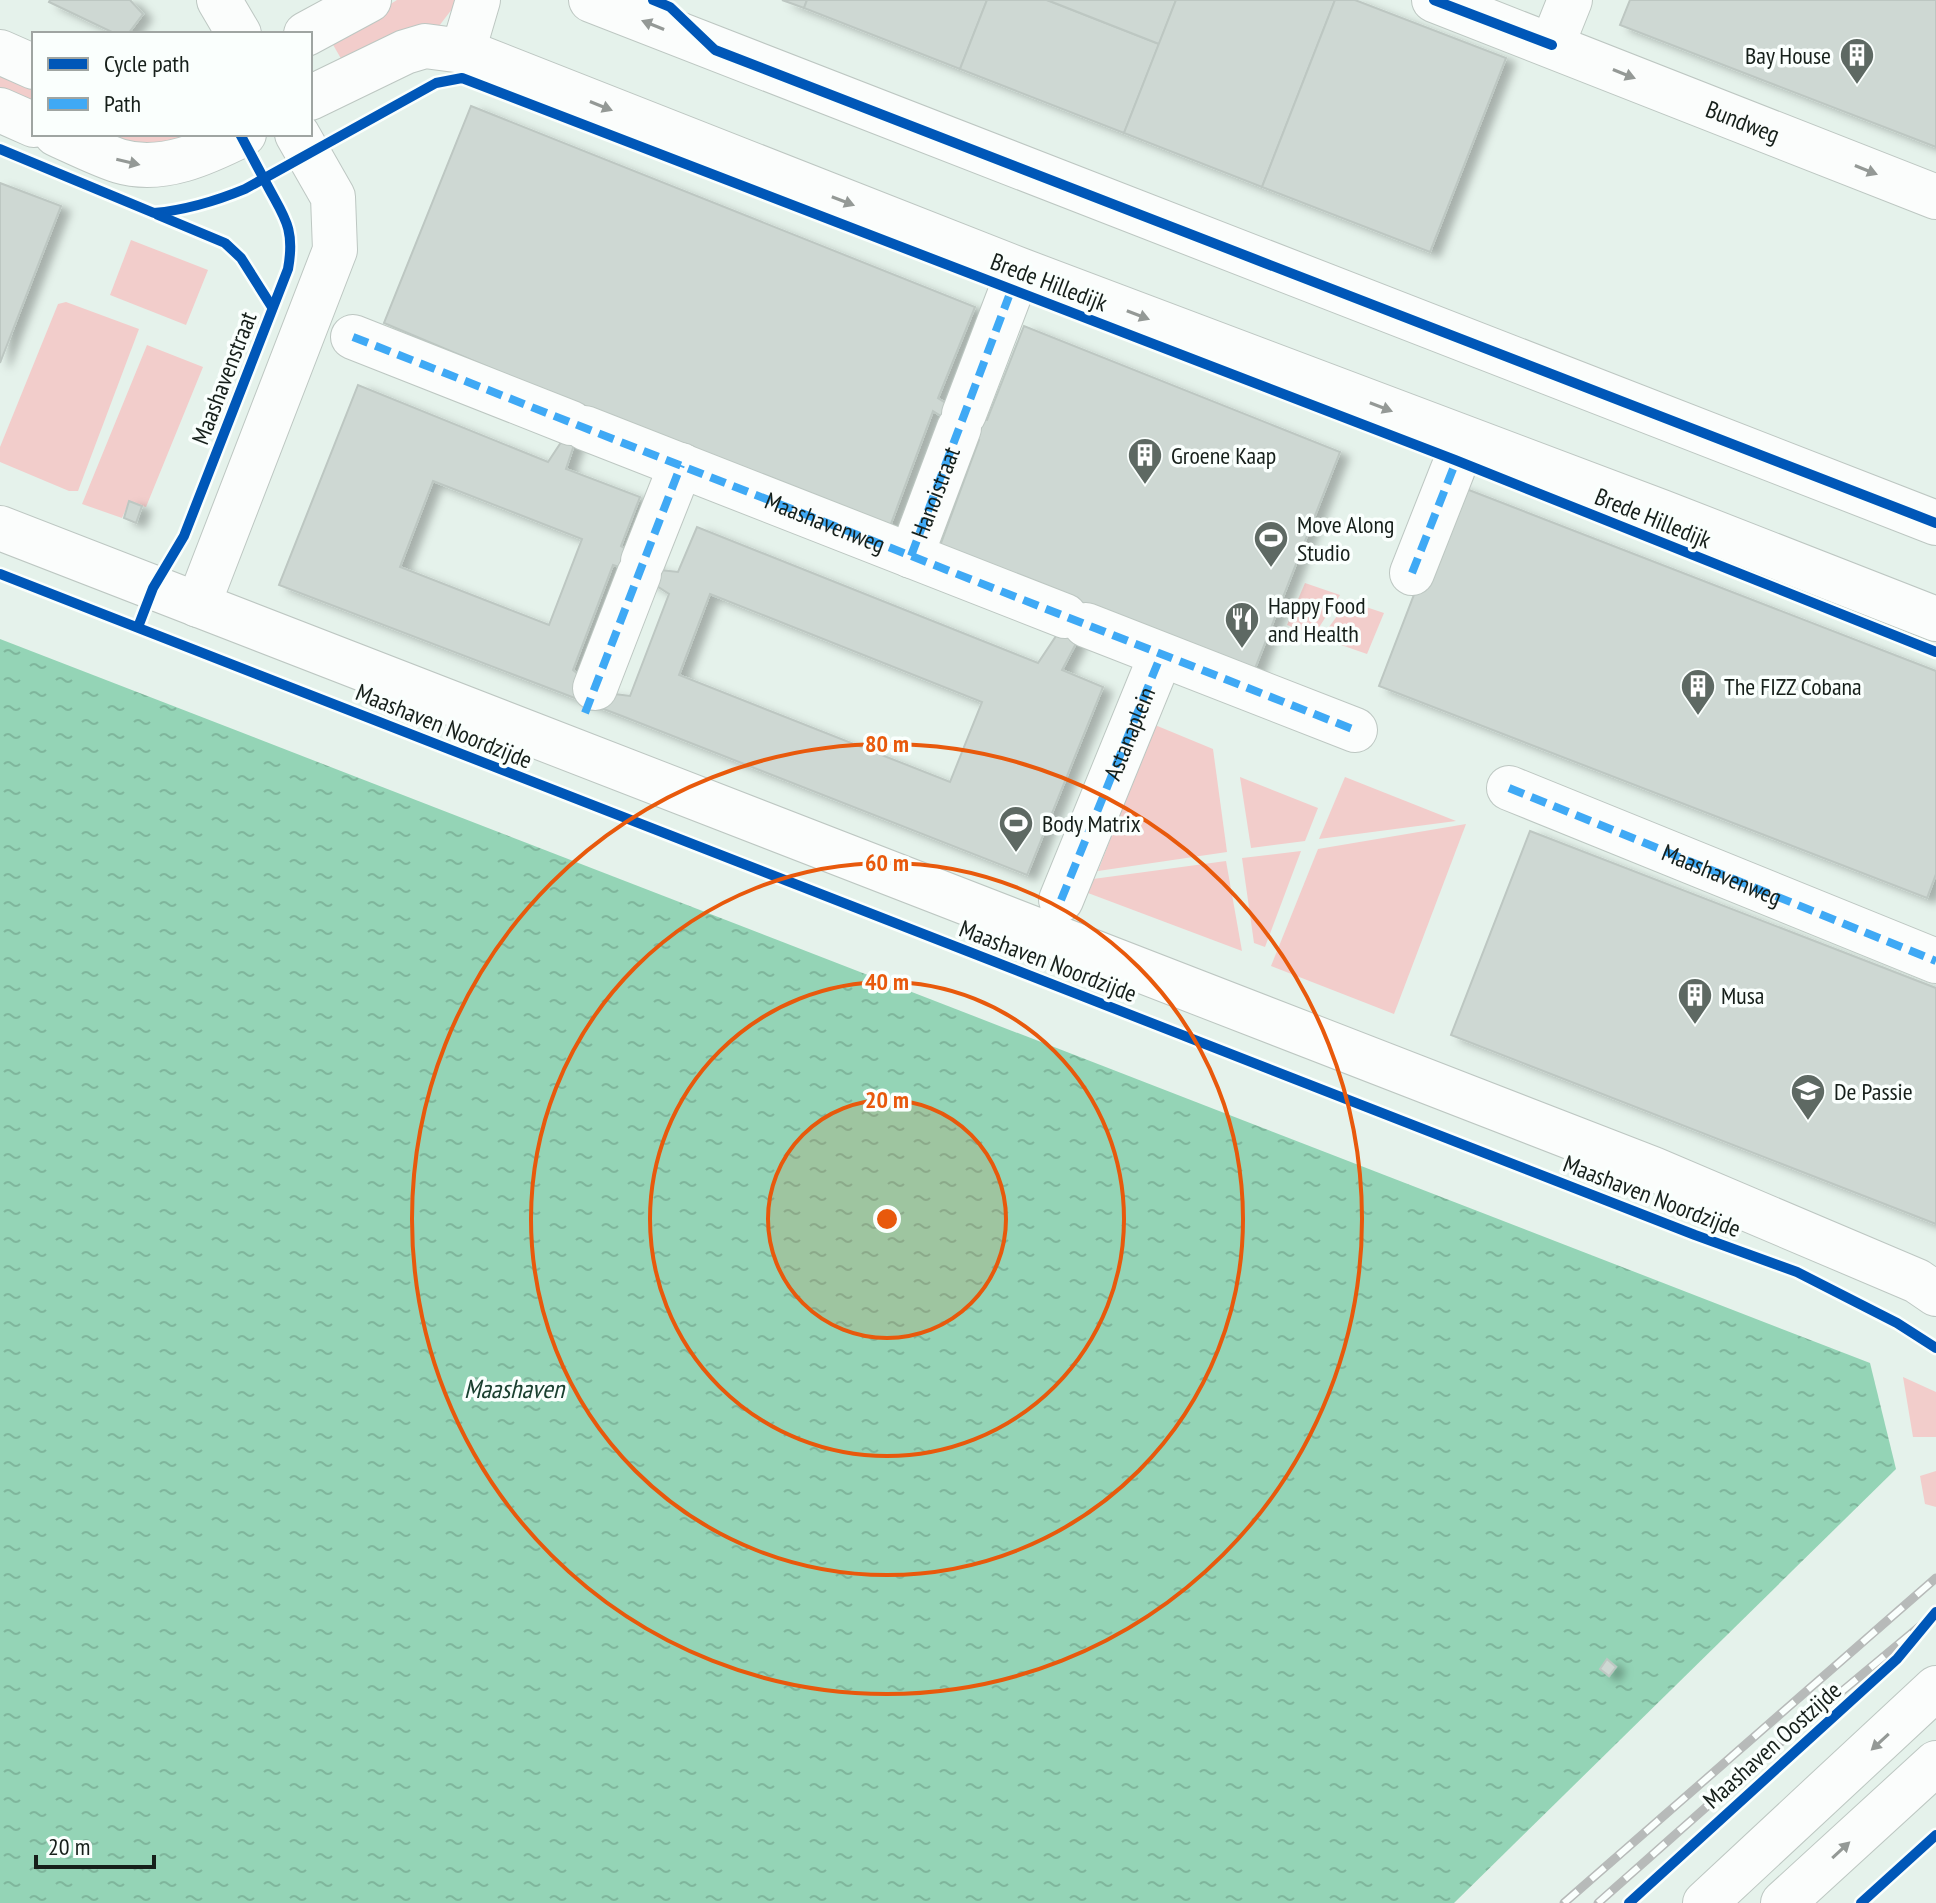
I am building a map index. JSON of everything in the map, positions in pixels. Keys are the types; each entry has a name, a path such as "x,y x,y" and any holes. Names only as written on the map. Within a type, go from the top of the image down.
{"street":[{"path":"219,0 238,32"},
{"path":"310,32 369,0"},
{"path":"463,51 478,0"},
{"path":"591,0 1936,523"},
{"name":"Bundweg","path":"1434,0 1936,197"},
{"path":"1552,45 1570,0"},
{"name":"Brede Hilledijk","path":"312,97 405,52 425,46 463,51 1020,270 1662,512 1936,619"},
{"path":"0,52 32,66"},
{"path":"0,110 32,124"},
{"path":"61,136 119,161 141,165 187,160 240,136"},
{"path":"198,605 335,250 333,197 298,136"},
{"name":"Hanoistraat","path":"911,556 1009,296"},
{"name":"Maashavenweg","path":"353,337 1355,730"},
{"path":"589,701 681,465"},
{"path":"1412,573 1453,469"},
{"name":"Maashaven Noordzijde","path":"0,528 1653,1169 1930,1286"},
{"name":"Astanaplein","path":"1061,900 1161,655"},
{"name":"Maashavenweg","path":"1509,788 1936,961"},
{"path":"1705,1903 1936,1688"},
{"path":"1783,1903 1936,1763"}],"shaded area":[{"path":"397,0 459,0 439,26 344,64 331,41"},
{"path":"0,64 32,79 32,107 0,93"},
{"path":"113,136 207,136 158,151"},
{"path":"131,240 208,270 186,325 110,295"},
{"path":"66,302 139,329 78,491 69,491 0,462 0,447 58,304"},
{"path":"147,345 203,367 146,507 129,502 122,518 82,504"},
{"path":"1305,583 1340,595 1314,635 1287,625"},
{"path":"1348,601 1384,613 1367,654 1321,638"},
{"path":"1155,725 1213,749 1227,852 1098,871"},
{"path":"1240,777 1318,808 1305,841 1251,848"},
{"path":"1345,777 1456,821 1319,839"},
{"path":"1466,824 1394,1014 1271,966 1318,849"},
{"path":"1301,851 1265,947 1254,943 1242,858"},
{"path":"1226,861 1242,951 1088,893 1093,879"},
{"path":"1903,1377 1936,1392 1936,1437 1913,1437"},
{"path":"1936,1471 1936,1507 1925,1504 1920,1476"}],"water":[{"name":"Maashaven","path":"0,639 1870,1363 1896,1469 1454,1903 0,1903"}],"building":[{"path":"130,0 143,14 130,32 112,32 49,2"},
{"path":"782,0 807,0 804,8"},
{"path":"807,0 987,0 960,69 804,8"},
{"path":"987,0 1047,0 1159,44 1124,133 960,69"},
{"path":"1047,0 1176,0 1159,44"},
{"path":"1176,0 1335,0 1262,187 1124,133"},
{"path":"1335,0 1355,0 1506,58 1430,252 1262,187"},
{"name":"Bay House","path":"1630,0 1936,0 1936,147 1620,25"},
{"name":"Groene Kaap","path":"471,106 975,307 938,398 968,417 987,420 1024,326 1340,452 1252,676 1092,613 1062,670 1103,687 1027,875 279,585 358,385 548,462 571,427 576,404 384,323","holes":["933,411 979,440 937,554 1064,624 1038,663 697,527 678,572 660,570 621,546 640,497 566,469 573,448 585,428 889,529","433,481 582,539 549,625 400,567","613,565 635,572 669,594 630,696 599,692 573,670","710,594 982,702 950,782 679,675"]},
{"path":"0,183 61,206 0,363"},
{"name":"The FIZZ Cobana","path":"1456,485 1936,671 1936,874 1927,898 1379,686"},
{"path":"129,501 142,506 136,523 124,518"},
{"name":"Musa","path":"1530,831 1936,988 1936,1224 1451,1035"},
{"path":"1607,1659 1616,1667 1609,1676 1600,1669"}],"railway":[{"path":"1564,1903 1936,1578"},
{"path":"1598,1903 1757,1762 1936,1613"}],"marked path":[{"path":"911,556 1009,296"},
{"path":"353,337 1355,730"},
{"path":"585,713 681,465"},
{"path":"1412,573 1453,469"},
{"path":"1061,900 1161,655"},
{"path":"1509,788 1936,961"}],"cycle path":[{"path":"653,0 670,7 715,50 1936,523"},
{"path":"1434,0 1552,45"},
{"path":"0,149 154,213 166,212 245,189 436,83 462,78 1455,460 1936,652"},
{"name":"Maashavenstraat","path":"138,627 153,588 184,536 288,269 290,241 286,221 241,136"},
{"name":"Maashavenstraat","path":"158,215 225,243 241,258 272,307"},
{"path":"0,574 1695,1235 1797,1272 1897,1323 1936,1348"},
{"name":"Maashaven Oostzijde","path":"1629,1903 1897,1659 1936,1612"},
{"path":"1861,1903 1936,1835"}],"place":[{"name":"Bay House","path":"1857,86"},
{"name":"Groene Kaap","path":"1145,486"},
{"name":"Move Along Studio","path":"1271,569"},
{"name":"Happy Food and Health","path":"1242,650"},
{"name":"The FIZZ Cobana","path":"1698,717"},
{"name":"Body Matrix","path":"1016,854"},
{"name":"Musa","path":"1695,1026"},
{"name":"De Passie","path":"1808,1122"}]}
